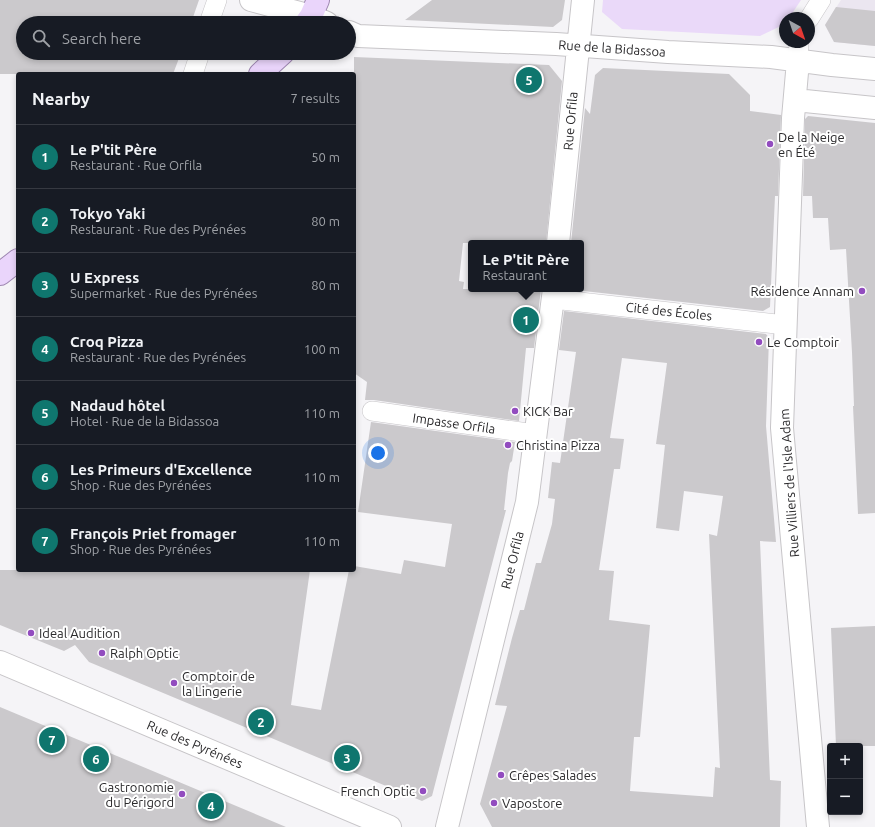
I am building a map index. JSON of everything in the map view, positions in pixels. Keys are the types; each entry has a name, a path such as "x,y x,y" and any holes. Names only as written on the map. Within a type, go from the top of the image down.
{"main road":[{"path":"262,72 275,60"},
{"path":"0,274 16,262"}],"street":[{"path":"211,16 217,0"},
{"path":"251,0 315,16"},
{"name":"Rue Orfila","path":"558,240 583,0"},
{"path":"813,12 821,0"},
{"name":"Rue de la Bidassoa","path":"356,35 771,56 798,52 875,69"},
{"name":"Rue Villiers de l'Isle Adam","path":"798,52 785,325 782,428 818,827"},
{"path":"194,72 198,60"},
{"path":"795,100 875,108"},
{"name":"Rue Orfila","path":"447,827 526,502 553,294"},
{"name":"Cité des Écoles","path":"553,294 785,325"},
{"name":"Impasse Orfila","path":"372,411 535,434"},
{"name":"Rue des Pyrénées","path":"0,662 390,827"}],"shaded area":[{"path":"603,0 801,0 793,12 779,12 779,27 760,36 622,29 602,12"},
{"path":"841,0 875,0 875,46 834,42 825,25"}],"building":[{"path":"0,0 199,0 193,16 16,16 16,60 178,60 174,72 16,72 16,74 0,74"},
{"path":"432,0 565,0 562,20 553,27 405,20"},
{"path":"836,7 875,11 875,46 834,42 825,25"},
{"path":"356,57 549,65 562,81 546,240 468,240 468,243 463,243 459,281 464,282 463,289 468,289 468,292 541,292 534,348 526,348 519,421 374,400 365,400 367,382 356,374 356,72 354,72 354,60 356,60"},
{"path":"603,68 729,74 750,95 750,111 781,115 778,196 775,196 770,307 763,311 584,291 584,240 571,240 585,108 590,114 595,75"},
{"path":"808,116 875,123 875,513 858,514 852,352 846,249 830,250 828,218 813,218 812,196 803,196 805,119"},
{"path":"564,311 766,334 769,338 766,426 776,542 760,541 770,780 781,781 780,827 492,827 480,804 507,706 495,705 512,638 520,610 524,610 536,563 541,563 552,524 555,499 548,498 552,462 560,463 576,352 559,350","holes":["622,358 667,363 656,444 665,445 656,528 679,531 684,491 723,496 717,536 709,534 720,768 715,767 713,797 630,791 634,737 640,737 650,625 609,620 614,571 599,570 614,469 620,469 624,439 610,438"]},
{"path":"371,422 515,442 512,461 510,463 508,473 504,510 506,510 432,796 422,801 89,662 75,645 64,651 0,625 0,570 16,570 16,572 310,572 291,705 321,710 349,572 356,572 356,566 401,574 404,560 445,567 452,524 358,512"},
{"path":"875,626 875,746 863,746 863,743 836,743 831,628"},
{"path":"0,707 222,800 286,827 0,827"}],"place":[{"name":"Nadaud hôtel","path":"529,80"},
{"name":"De la Neige en Été","path":"770,144"},
{"name":"Résidence Annam","path":"862,291"},
{"name":"Le P'tit Père","path":"526,320"},
{"name":"Le Comptoir","path":"759,342"},
{"name":"KICK Bar","path":"515,411"},
{"name":"Christina Pizza","path":"508,445"},
{"name":"Ideal Audition","path":"31,633"},
{"name":"Ralph Optic","path":"102,653"},
{"name":"Comptoir de la Lingerie","path":"174,683"},
{"name":"Tokyo Yaki","path":"261,722"},
{"name":"François Priet fromager","path":"52,740"},
{"name":"U Express","path":"347,758"},
{"name":"Les Primeurs d'Excellence","path":"96,759"},
{"name":"Crêpes Salades","path":"501,775"},
{"name":"French Optic","path":"423,791"},
{"name":"Gastronomie du Périgord","path":"182,794"},
{"name":"Vapostore","path":"494,803"},
{"name":"Croq Pizza","path":"211,806"}]}
